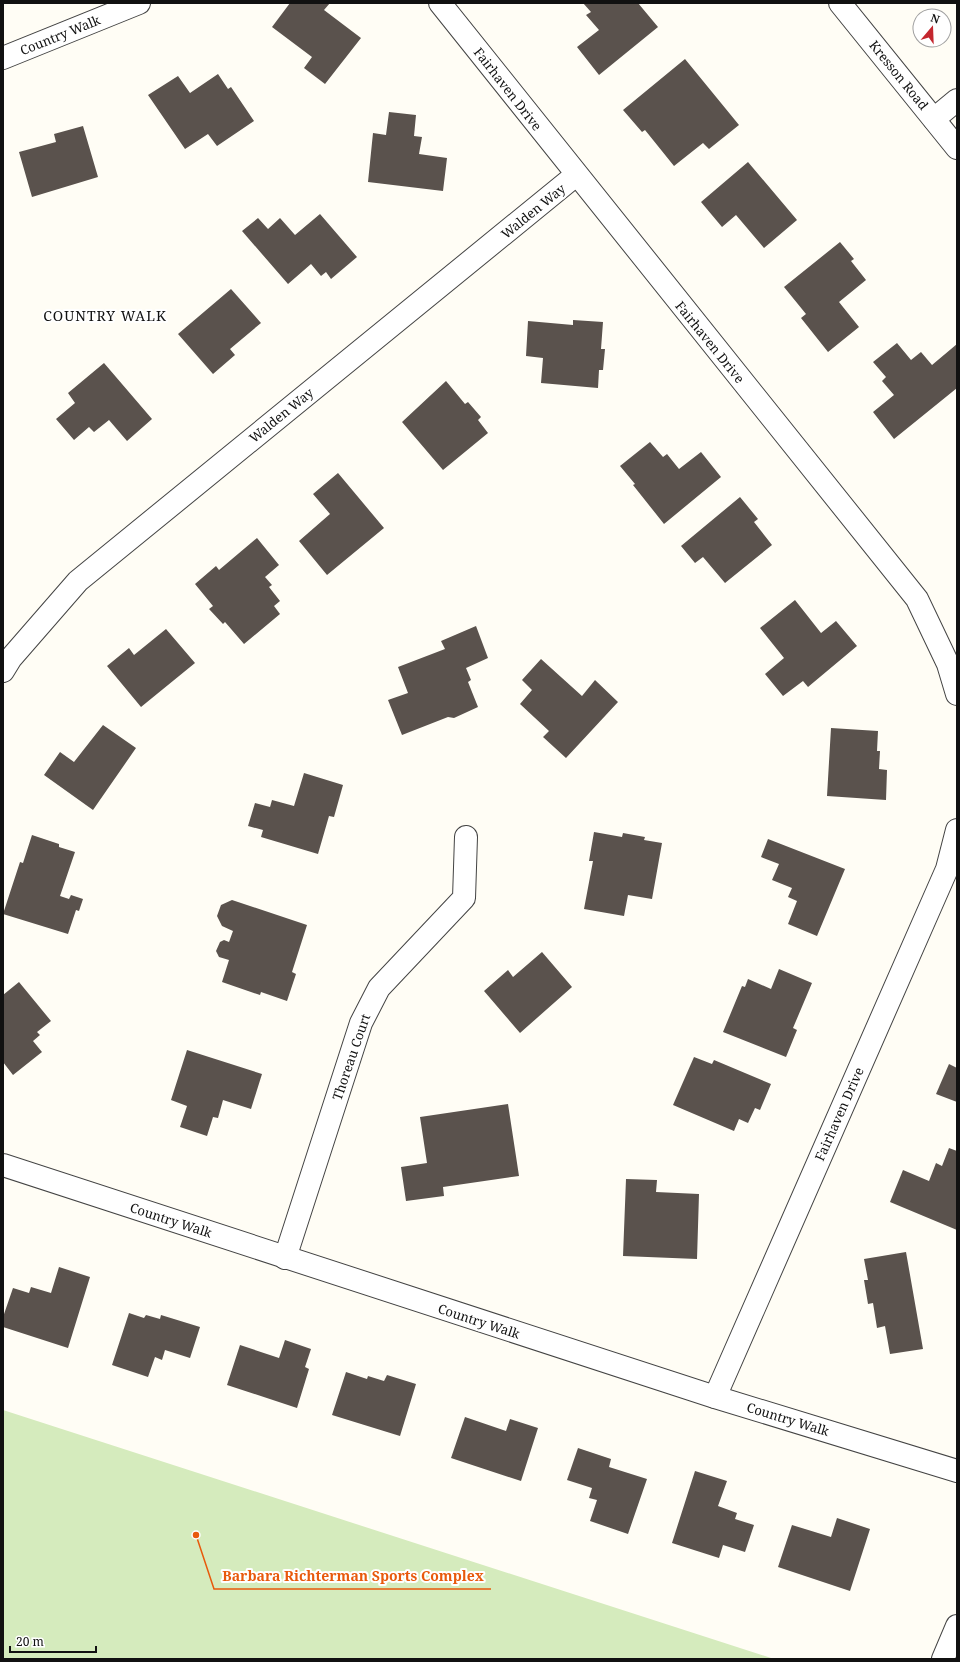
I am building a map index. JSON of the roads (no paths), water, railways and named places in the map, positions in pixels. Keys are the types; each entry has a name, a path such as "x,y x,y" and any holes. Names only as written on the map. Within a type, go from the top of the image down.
{"street":[{"name":"Country Walk","path":"3,58 139,3"},
{"name":"Fairhaven Drive","path":"440,3 576,175 917,599 948,664 957,694"},
{"name":"Kresson Road","path":"840,3 957,148"},
{"path":"934,119 957,100"},
{"name":"Walden Way","path":"6,661 78,581 576,175"},
{"name":"Fairhaven Drive","path":"715,1397 944,876 957,830"},
{"name":"Thoreau Court","path":"285,1258 361,1022 378,988 464,898 466,837"},
{"name":"Country Walk","path":"3,1165 715,1397 957,1471"},
{"path":"943,1659 957,1626"}],"place":[{"name":"Barbara Richterman Sports Complex","path":"196,1535"}],"district":[{"name":"COUNTRY WALK","path":"105,316"}]}
